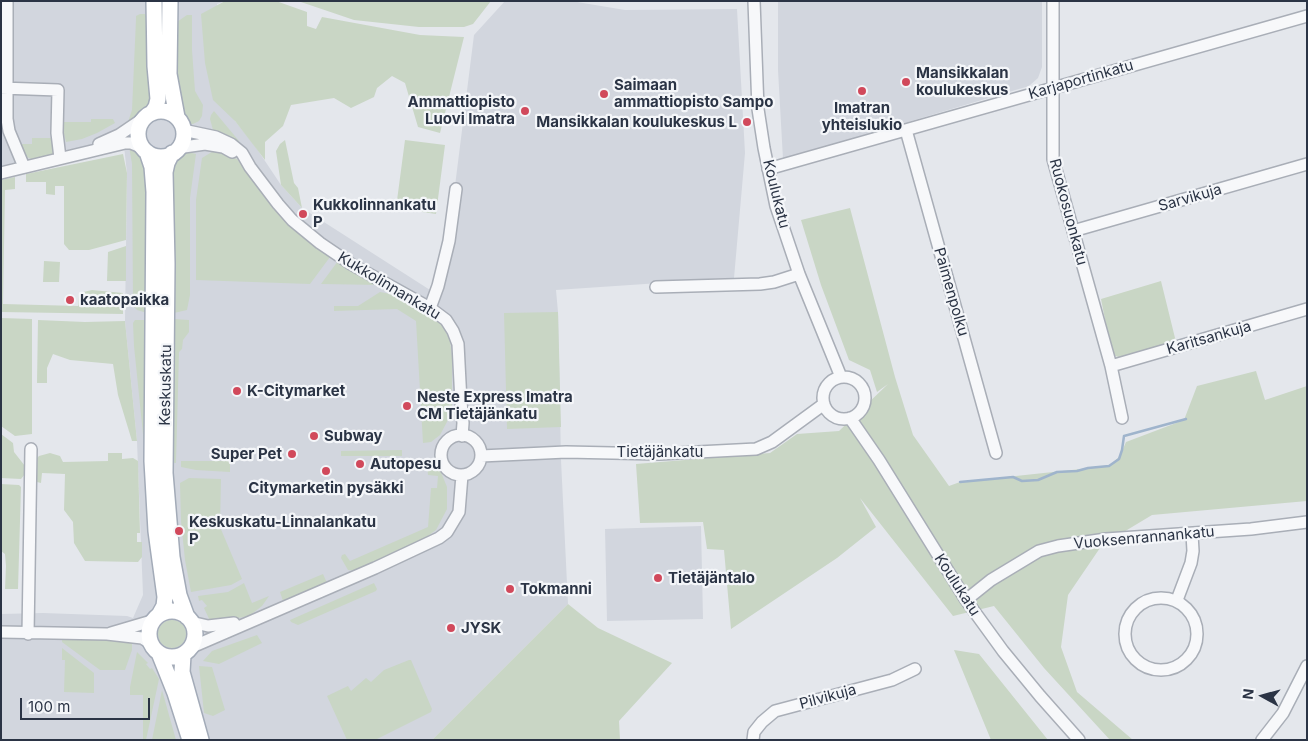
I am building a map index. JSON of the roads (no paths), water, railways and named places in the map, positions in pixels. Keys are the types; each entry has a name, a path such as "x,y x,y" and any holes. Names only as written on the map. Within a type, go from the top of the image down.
{"main road":[{"path":"154,1 155,66 158,99 156,107 139,126 138,135 145,150 160,156 173,152 181,143 180,124 169,74 170,1"},
{"path":"148,116 157,111 168,112 180,124"},
{"name":"Keskuskatu","path":"145,150 152,167 154,192 152,461 156,531 165,597 164,606 157,618"},
{"name":"Keskuskatu","path":"173,152 165,172 167,264 165,473 172,557 179,595 189,619"},
{"path":"190,740 175,693 150,631 157,618 175,612 189,619 195,636 187,651 182,672 201,740"},
{"path":"156,649 168,656 187,651"}],"street":[{"name":"Koulukatu","path":"754,1 758,109 776,206 799,274 841,377"},
{"name":"Ruokosuonkatu","path":"1054,1 1052,159 1111,366 1122,418"},
{"path":"7,2 4,88 9,131 24,167"},
{"name":"Karjaportinkatu","path":"768,169 1307,16"},
{"path":"4,88 58,90 57,133 60,158"},
{"path":"84,152 148,116"},
{"name":"Kukkolinnankatu","path":"180,124 225,140 242,153 250,167 292,220 320,243 352,264 430,308 446,320 454,331 458,344 463,423 462,436"},
{"name":"Paimenpolku","path":"906,130 996,453"},
{"path":"1,173 125,143 131,143 145,150"},
{"name":"Kukkolinnankatu","path":"173,152 195,145 213,145 233,152 250,167"},
{"name":"Sarvikuja","path":"1073,231 1307,164"},
{"path":"430,308 438,286 449,241 456,190"},
{"path":"656,287 760,284 774,282 799,274"},
{"name":"Karitsankuja","path":"1111,366 1307,309"},
{"path":"841,377 855,380 864,390 864,404 861,410 850,418 837,418 827,410 824,404 826,386 841,377"},
{"name":"Tietäjänkatu","path":"481,456 566,452 658,454 756,449 772,442 824,404"},
{"name":"Koulukatu","path":"850,418 879,460 966,600 1003,651 1080,740"},
{"path":"469,436 480,448 481,456 480,463 476,469 462,475 454,474 448,469 443,463 442,456 443,448 447,441 454,437 469,436"},
{"path":"28,634 31,449"},
{"path":"187,651 246,622 367,571 439,538 447,532 459,512 462,475"},
{"name":"Vuoksenrannankatu","path":"966,600 992,580 1039,551 1058,546 1106,539 1192,534 1307,522"},
{"path":"1177,600 1191,563 1193,550 1192,534"},
{"path":"1150,599 1177,600 1195,619 1198,633 1196,647 1189,658 1180,666 1156,671 1144,667 1134,660 1124,637 1126,625 1131,614 1139,605 1150,599"},
{"path":"106,634 157,618"},
{"path":"189,619 208,626 246,622"},
{"path":"1,632 106,634 142,638 156,649"},
{"path":"1262,740 1283,713 1307,666"},
{"name":"Pilvikuja","path":"753,740 754,732 762,722 776,711 892,680 915,669"}],"waterway":[{"path":"960,482 1013,477 1022,481 1038,480 1057,472 1109,466 1119,459 1124,436 1186,419"}],"place":[{"name":"Mansikkalan koulukeskus","path":"906,82"},
{"name":"Imatran yhteislukio","path":"862,91"},
{"name":"Saimaan ammattiopisto Sampo","path":"604,94"},
{"name":"Ammattiopisto Luovi Imatra","path":"525,111"},
{"name":"Mansikkalan koulukeskus L","path":"747,122"},
{"name":"Kukkolinnankatu P","path":"303,214"},
{"name":"kaatopaikka","path":"70,300"},
{"name":"K-Citymarket","path":"237,391"},
{"name":"Neste Express Imatra CM Tietäjänkatu","path":"407,406"},
{"name":"Subway","path":"314,436"},
{"name":"Super Pet","path":"292,454"},
{"name":"Autopesu","path":"360,464"},
{"name":"Citymarketin pysäkki","path":"326,471"},
{"name":"Keskuskatu-Linnalankatu P","path":"179,531"},
{"name":"Tietäjäntalo","path":"658,578"},
{"name":"Tokmanni","path":"510,589"},
{"name":"JYSK","path":"451,628"}]}
